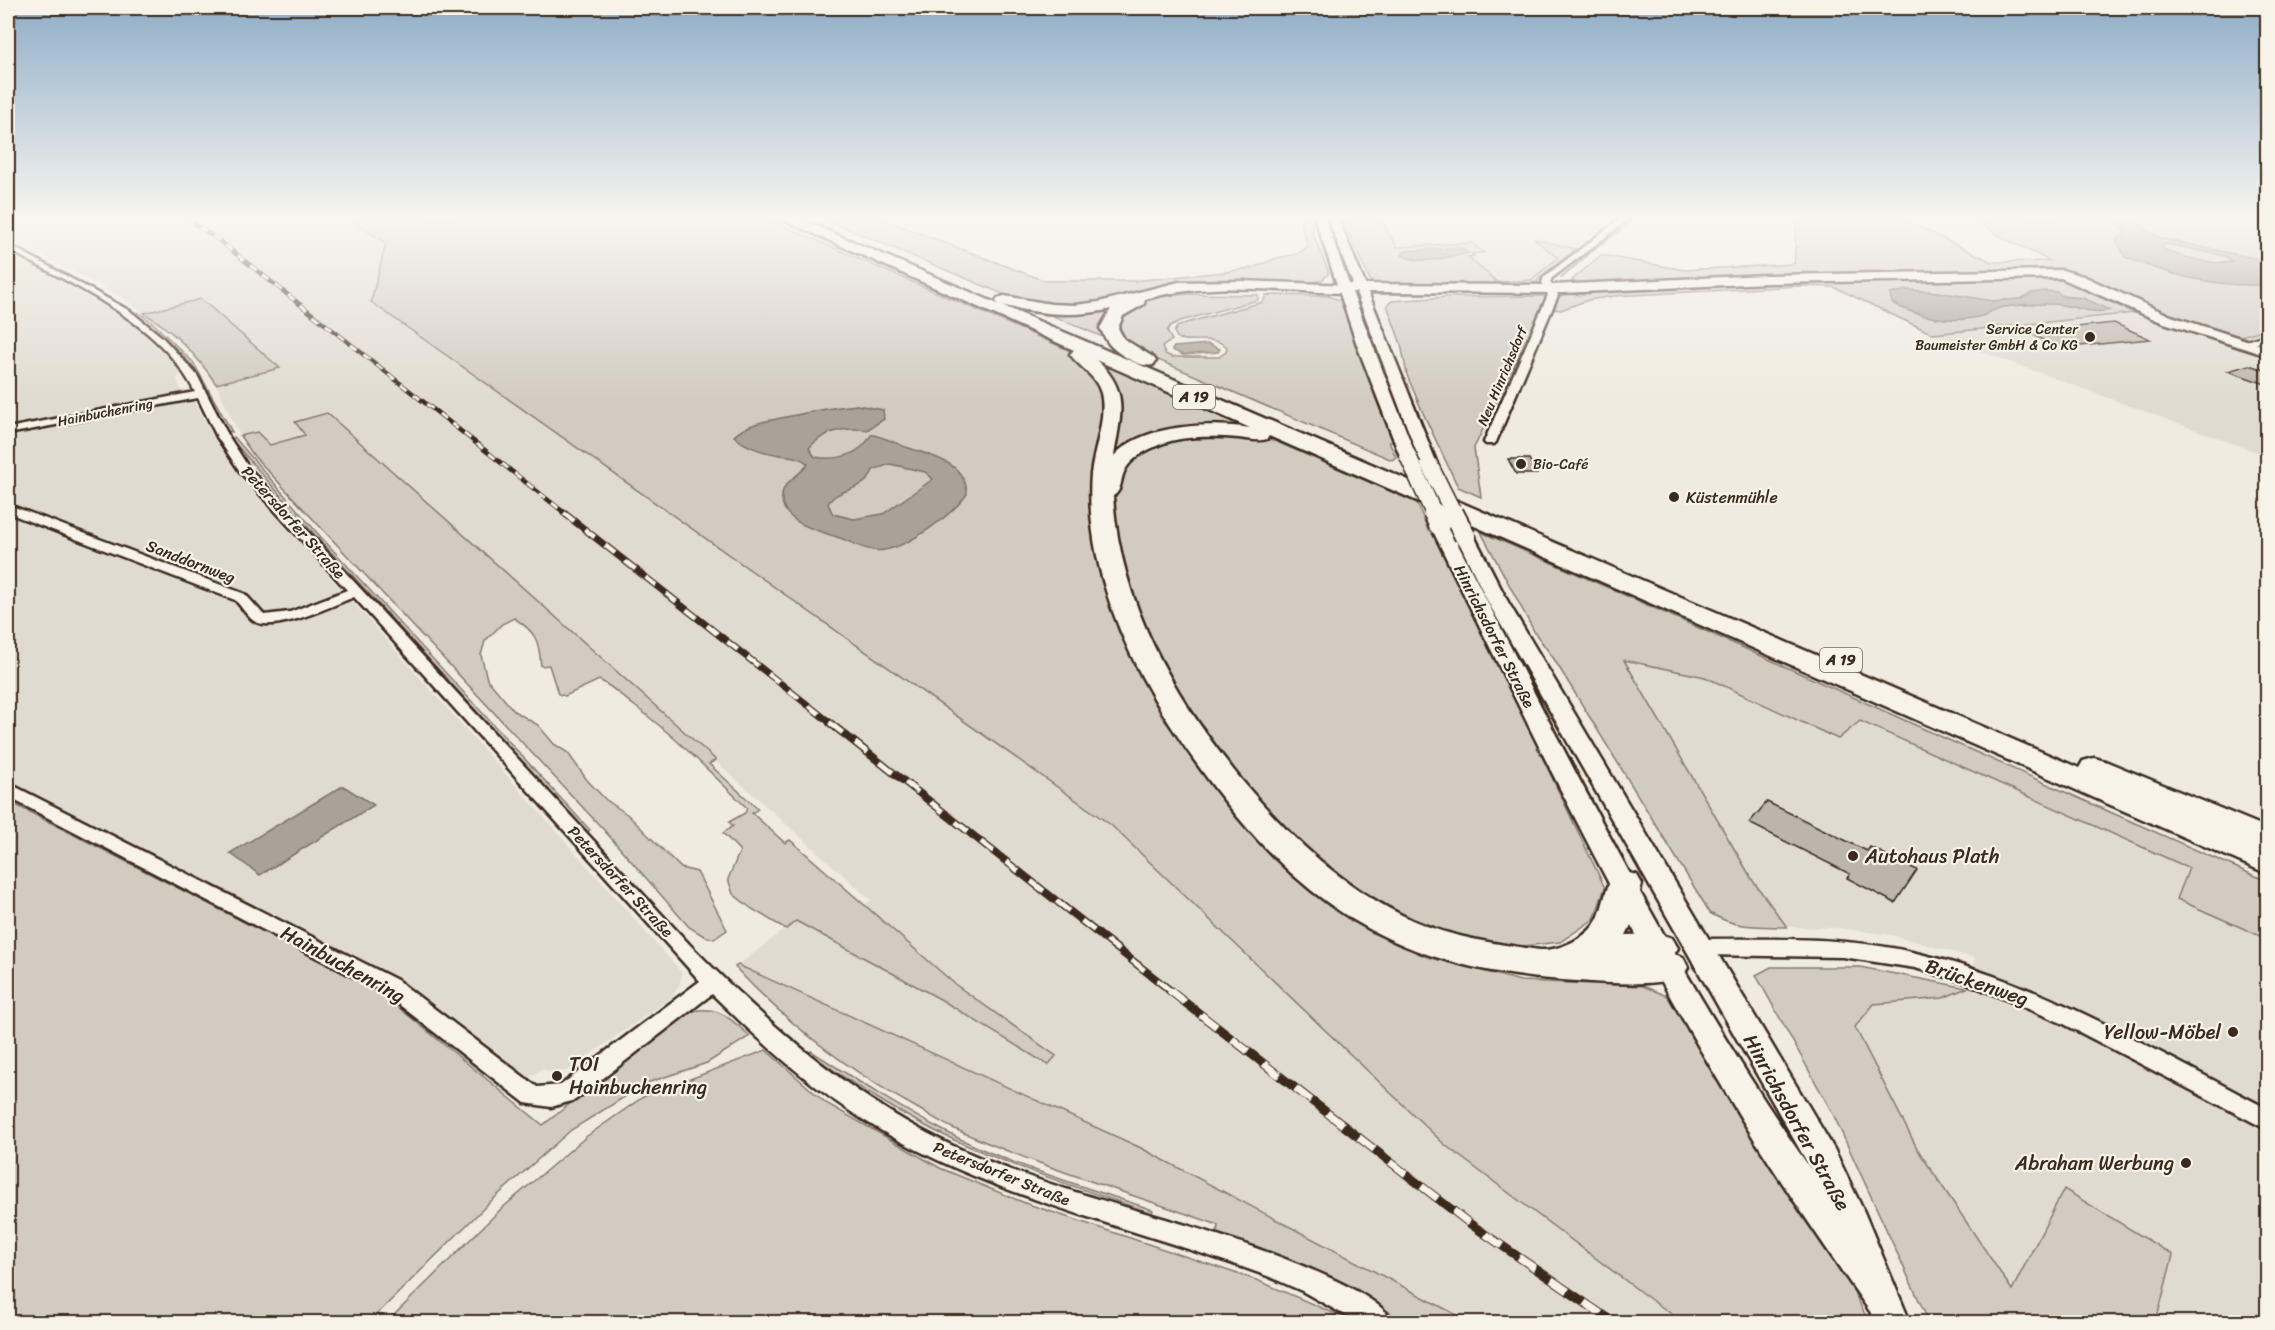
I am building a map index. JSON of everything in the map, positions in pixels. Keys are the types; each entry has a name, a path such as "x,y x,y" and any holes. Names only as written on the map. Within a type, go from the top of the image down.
{"highway":[{"name":"A 19","path":"927,280 2268,862"},
{"name":"A 19","path":"952,280 2268,841"},
{"path":"998,300 1044,309 1076,310 1098,307 1149,292 1178,288 1348,286"},
{"path":"1161,369 1117,342 1110,332 1109,325 1114,316 1129,305 1160,295 1189,292 1348,286"},
{"path":"1040,330 1090,362 1102,374 1112,395 1112,420 1102,472 1101,500 1109,552 1119,594 1134,635 1163,693 1209,759 1266,830 1298,862 1365,911 1414,936 1463,950 1548,964 1608,969 1665,958"},
{"path":"1104,513 1112,475 1122,458 1138,447 1172,435 1210,431 1249,433 1279,440 1348,464"},
{"path":"1592,949 1614,926 1625,884"},
{"path":"1548,964 1592,949 1665,958"}],"main road":[{"path":"1346,280 1348,286"},
{"path":"1347,280 1348,286"},
{"path":"1348,286 1405,289 1576,290 1759,280"},
{"path":"2081,280 2166,319 2268,352"},
{"name":"Hinrichsdorfer Straße","path":"1348,286 1369,308 1397,388 1429,464 1498,602 1823,1160 1852,1223 1888,1312"},
{"name":"Hinrichsdorfer Straße","path":"1348,286 1364,345 1408,456 1439,525 1502,651 1665,958 1735,1082 1888,1312"},
{"path":"1369,308 1379,298 1405,289"},
{"path":"1665,958 1699,947"}],"street":[{"name":"Petersdorfer Straße","path":"69,280 127,313 178,358 202,394 218,429 245,470 714,981 769,1035 832,1085 886,1122 939,1150 1084,1206 1222,1248 1288,1272 1329,1291 1379,1323"},
{"name":"Neu Hinrichsdorf","path":"1490,442 1553,295 1547,280"},
{"path":"2242,344 2268,338"},
{"name":"Hainbuchenring","path":"8,431 202,394"},
{"name":"Sanddornweg","path":"8,509 240,597 260,619 270,621 283,618 356,591"},
{"name":"Hainbuchenring","path":"8,790 390,986 533,1096 551,1097 567,1093 714,981"},
{"name":"Brückenweg","path":"1699,947 1863,951 1947,970 1998,987 2076,1021 2268,1120"}],"shaded area":[{"path":"8,280 58,280 120,315 165,355 180,373 177,379 185,401 194,402 233,467 682,973 680,984 672,997 567,1071 551,1072 542,1069 504,1094 377,990 8,801"},
{"path":"89,280 377,280 371,302 1111,825 1445,1145 1683,1322 1470,1322 1139,1147 738,965 796,921 940,999 1048,1065 1056,1056 956,985 863,906 871,900 327,413 295,422 306,434 270,445 257,432 240,436 216,384 279,368 201,299 144,313 124,299"},
{"path":"377,280 908,280 1066,349 1085,362 1106,395 1092,513 1107,597 1136,665 1162,717 1251,834 1321,899 1424,956 1521,981 1643,986 1667,996 1690,1026 1727,1095 1832,1250 1869,1322 1683,1322 1445,1145 1111,825 371,302"},
{"path":"970,280 1322,280 1302,285 1201,284 1075,308 1022,302"},
{"path":"1370,280 1495,280 1497,282 1538,280 1530,284 1382,285"},
{"path":"1495,280 1530,280 1497,282"},
{"path":"1572,280 1712,280 1575,284"},
{"path":"1820,280 1826,283 2062,280 2134,313 1933,334 1834,287 1799,286 1614,296 1588,300 1561,310 1552,309 1563,294 1584,295 1584,293 1678,285","holes":["1907,290 1937,292 1993,301 2021,299 2032,293 2083,298 2079,308 2052,303 2001,307 1890,294"]},
{"path":"2095,280 2267,280 2267,329 2237,337 2229,336 2157,310"},
{"path":"2200,280 2267,280 2267,285 2230,284"},
{"path":"1190,288 1241,289 1158,294 1127,303 1109,318 1110,340 1039,310 1093,310 1151,294"},
{"path":"1907,290 1937,292 1993,301 2021,299 2032,293 2044,291 2057,292 2064,297 2083,298 2110,310 2095,311 2057,304 2033,304 1995,309 1982,316 1971,318 1936,318 1892,303 1890,294"},
{"path":"1190,294 1258,295 1258,300 1180,321 1170,326 1167,331 1172,340 1162,347 1165,354 1172,357 1219,357 1226,352 1227,347 1222,343 1210,340 1178,339 1174,332 1177,327 1263,302 1266,295 1328,296 1342,301 1396,442 1389,442 1396,457 1392,460 1149,356 1128,346 1115,333 1116,318 1135,307 1159,297"},
{"path":"1547,296 1474,448 1481,497 1458,487 1407,375 1401,344 1387,305 1392,301 1446,297"},
{"path":"201,299 280,368 216,384 184,344 144,313"},
{"path":"2157,310 2237,337 2267,329 2267,456 1933,334"},
{"path":"138,312 152,322 193,362 232,432 227,431 196,370 172,344 136,314"},
{"path":"1208,344 1220,349 1218,352 1183,355 1172,350 1174,347"},
{"path":"1091,359 1253,430 1199,428 1110,465 1116,426"},
{"path":"857,405 883,410 884,419 867,430 851,429 828,434 809,448 815,457 831,458 847,455 861,448 871,435 874,435 947,462 961,475 967,494 941,520 918,536 906,543 878,551 867,549 794,520 783,505 783,490 808,464 798,458 756,449 734,436 747,427 761,422","holes":["890,464 925,472 933,479 883,514 854,519 833,514 828,504 838,494 864,482 873,470"]},
{"path":"327,413 716,760 709,764 758,809 752,813 785,843 790,840 956,985 1056,1056 1048,1065 940,999 796,921 786,929 752,909 733,894 728,879 740,851 723,833 733,826 729,822 745,813 747,808 693,756 614,689 599,680 565,696 558,694 549,665 541,666 539,650 532,632 514,618 502,624 485,641 481,655 487,679 514,711 538,725 554,744 568,753 587,780 605,799 628,815 681,868 697,872 727,930 714,939 689,927 603,829 254,456 240,436 257,432 270,445 305,435 295,422"},
{"path":"1200,433 1262,438 1277,442 1417,503 1428,530 1433,530 1605,888 1594,919 1560,942 1514,947 1440,933 1376,906 1315,866 1216,756 1143,635 1112,528 1114,485 1134,453 1150,445"},
{"path":"234,437 320,536 590,830 587,832 308,527 232,440"},
{"path":"1481,532 2267,881 2267,939 2177,899 2189,868 1860,721 1838,739 1705,677 1624,660 1753,881 1787,927 1747,926 1729,922 1710,913 1554,659 1535,633"},
{"path":"1623,660 1705,677 1838,739 1860,721 2190,868 2177,899 2267,939 2267,1322 2156,1322 2172,1255 2064,1190 2012,1291 1918,1150 1855,1027 1874,1004 1943,998 1967,988 1975,958 1891,935 1837,928 1787,927 1753,881"},
{"path":"343,786 374,805 260,875 230,853"},
{"path":"8,801 377,990 543,1125 682,1015 693,1011 712,1010 727,1017 750,1036 707,1063 647,1083 571,1130 490,1202 369,1322 8,1322"},
{"path":"738,965 1139,1147 1470,1322 1405,1322 1362,1295 1299,1265 1217,1234 1218,1225 1054,1168 952,1128 892,1094 820,1045 755,988 735,967"},
{"path":"1771,967 1860,967 1967,988 1943,998 1874,1004 1855,1027 1918,1150 2012,1290 2064,1189 2173,1255 2156,1322 1929,1322 1833,1114 1756,975"},
{"path":"766,1050 826,1103 940,1168 1025,1203 1259,1281 1338,1315 1349,1322 387,1322 501,1209 587,1136 643,1097"},
{"path":"811,1051 930,1124 972,1145 1049,1175 1153,1210 1152,1213 1025,1169 950,1138 878,1098 808,1053"}],"building":[{"name":"Service Center Baumeister GmbH & Co KG","path":"2114,323 2150,339 2060,348 2027,332"},
{"path":"2249,365 2268,371 2268,385 2228,371"},
{"name":"Bio-Café","path":"1508,459 1529,459 1537,474 1516,474"},
{"name":"Autohaus Plath","path":"1767,802 1867,851 1870,847 1917,870 1895,903 1847,878 1850,874 1749,823"}],"railway":[{"path":"269,280 566,514"},
{"path":"564,513 832,724"},
{"path":"830,723 1171,991"},
{"path":"1169,990 1469,1223 1613,1322"}],"place":[{"name":"Service Center Baumeister GmbH & Co KG","path":"2090,337"},
{"name":"Bio-Café","path":"1521,464"},
{"name":"Küstenmühle","path":"1674,497"},
{"name":"Autohaus Plath","path":"1853,856"},
{"name":"Yellow-Möbel","path":"2233,1032"},
{"name":"TOI Hainbuchenring","path":"557,1076"},
{"name":"Abraham Werbung","path":"2186,1163"}]}
